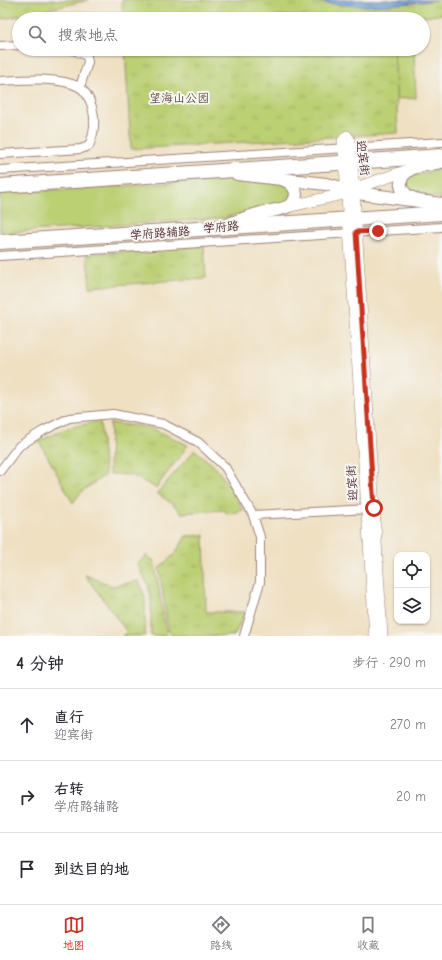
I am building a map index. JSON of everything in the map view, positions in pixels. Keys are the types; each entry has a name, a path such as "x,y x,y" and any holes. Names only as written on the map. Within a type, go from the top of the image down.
{"highway":[{"path":"0,186 211,172 348,156 442,156"},
{"name":"学府路","path":"0,242 220,227 352,226 442,213"}],"main road":[{"name":"迎宾街","path":"348,156 370,509 375,636"},
{"path":"220,227 260,213 350,191 411,169 442,162"},
{"path":"411,169 403,177 401,187 403,192 408,196 427,202"},
{"path":"211,172 326,184 350,191 442,204"},
{"path":"282,179 290,182 296,192 295,198 287,207"},
{"name":"迎宾街","path":"370,509 382,636"}],"street":[{"path":"0,46 12,45"},
{"path":"80,87 88,62 87,56"},
{"path":"0,81 32,79 59,80 80,87 89,98 93,112 94,134 89,146 81,149 0,154"},
{"path":"0,170 284,152 348,156 442,142"},
{"name":"学府路辅路","path":"0,256 352,226 442,227"},
{"path":"0,471 19,446 43,431 69,418 113,414 163,424 198,442 225,467 253,514 260,537 260,582 244,636"},
{"path":"253,514 370,509"}],"green space":[{"path":"0,0 88,0 38,12 12,12 12,17 0,19"},
{"path":"122,0 442,0 442,14 430,16 430,12 123,12"},
{"name":"望海山公园","path":"125,56 394,56 398,133 131,149"},
{"path":"394,56 414,56 416,98 396,99"},
{"path":"442,168 442,198 412,194 406,186 409,178 415,175"},
{"path":"221,180 285,183 294,192 284,204 222,218 0,233 0,193"},
{"path":"204,246 206,278 90,287 87,254"},
{"path":"100,421 105,475 81,492 73,503 39,441 68,428"},
{"path":"110,423 149,427 188,445 156,488 131,475 109,474"},
{"path":"195,450 214,466 232,489 243,510 229,514 223,510 181,513 157,493"},
{"path":"204,535 206,612 245,612 234,636 172,636 168,629 159,568 175,554 186,536"},
{"path":"146,555 154,561 167,636 151,636 151,598 148,585 137,563 139,563"},
{"path":"85,575 113,586 139,581 145,598 145,636 122,636 127,632"}],"water":[{"path":"308,0 437,0 405,4 356,6"}],"route":[{"path":"374,508 356,232 378,231"}]}
